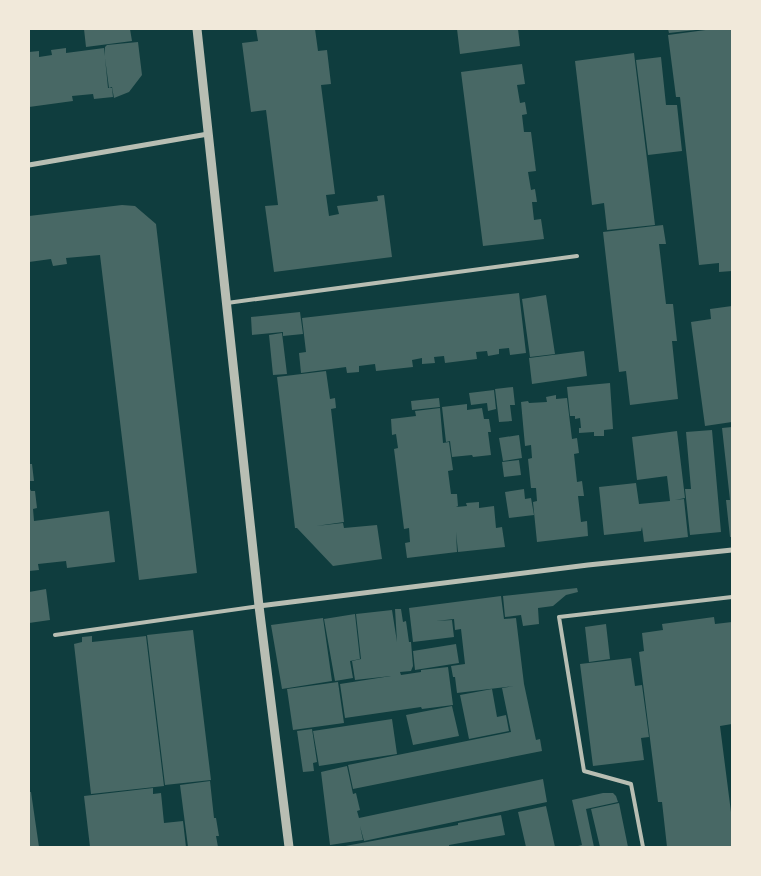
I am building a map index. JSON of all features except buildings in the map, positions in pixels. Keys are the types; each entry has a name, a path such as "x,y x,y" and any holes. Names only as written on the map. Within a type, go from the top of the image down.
{"street":[{"path":"198,29 259,606 289,847"},
{"path":"29,165 208,134"},
{"path":"259,606 588,565 732,550"}],"lane":[{"path":"227,303 578,256"},
{"path":"643,847 631,784 584,771 558,617 732,597"},
{"path":"56,635 259,606"}]}
